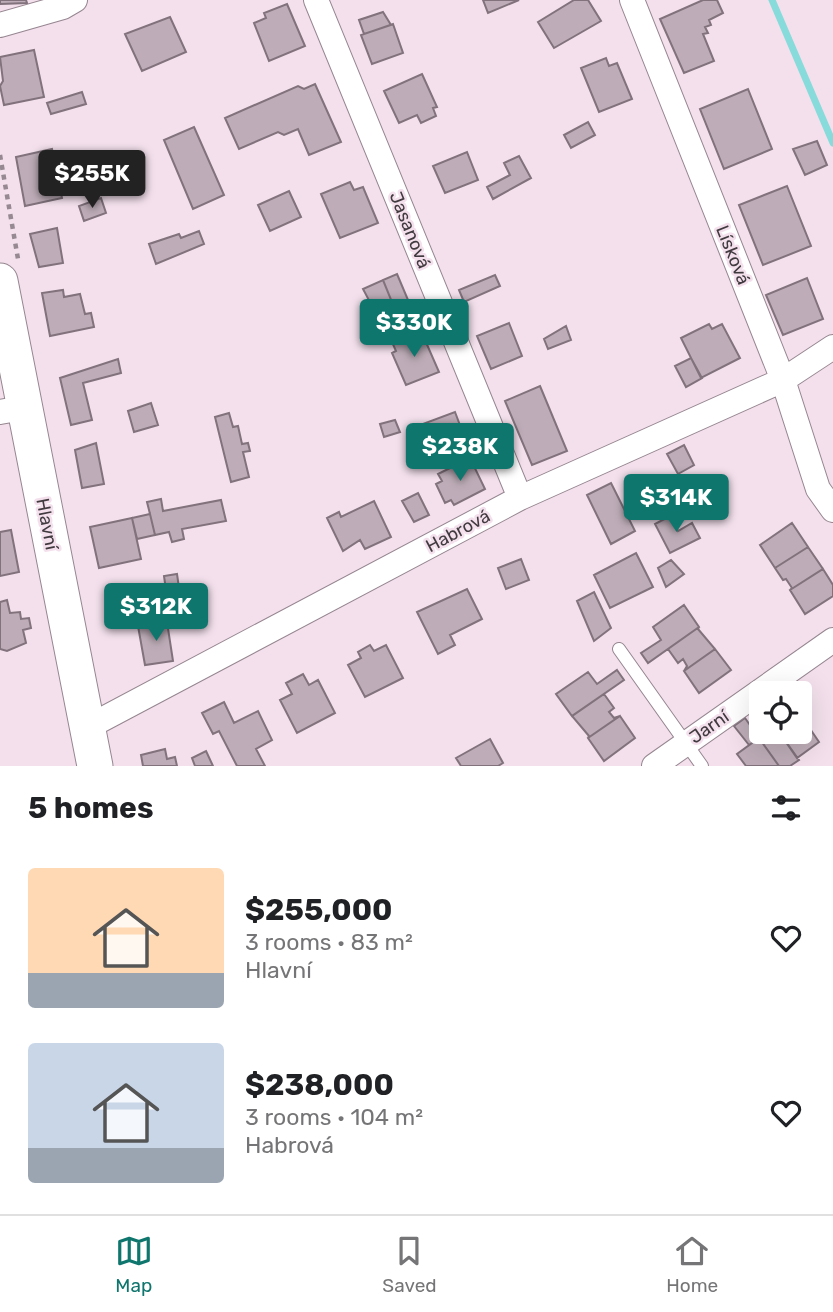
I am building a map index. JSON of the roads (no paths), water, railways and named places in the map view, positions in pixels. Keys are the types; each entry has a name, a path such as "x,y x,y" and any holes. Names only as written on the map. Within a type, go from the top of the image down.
{"street":[{"path":"0,25 75,0"},
{"name":"Jasanová","path":"316,0 520,498"},
{"name":"Lísková","path":"632,0 783,380 818,489 833,510"},
{"name":"Hlavní","path":"0,281 12,410 95,766"},
{"name":"Habrová","path":"88,727 520,498 783,380 833,347"},
{"name":"Jarní","path":"654,766 833,640"}],"lane":[{"path":"619,649 702,766"}],"waterway":[{"path":"772,0 833,143"}]}
